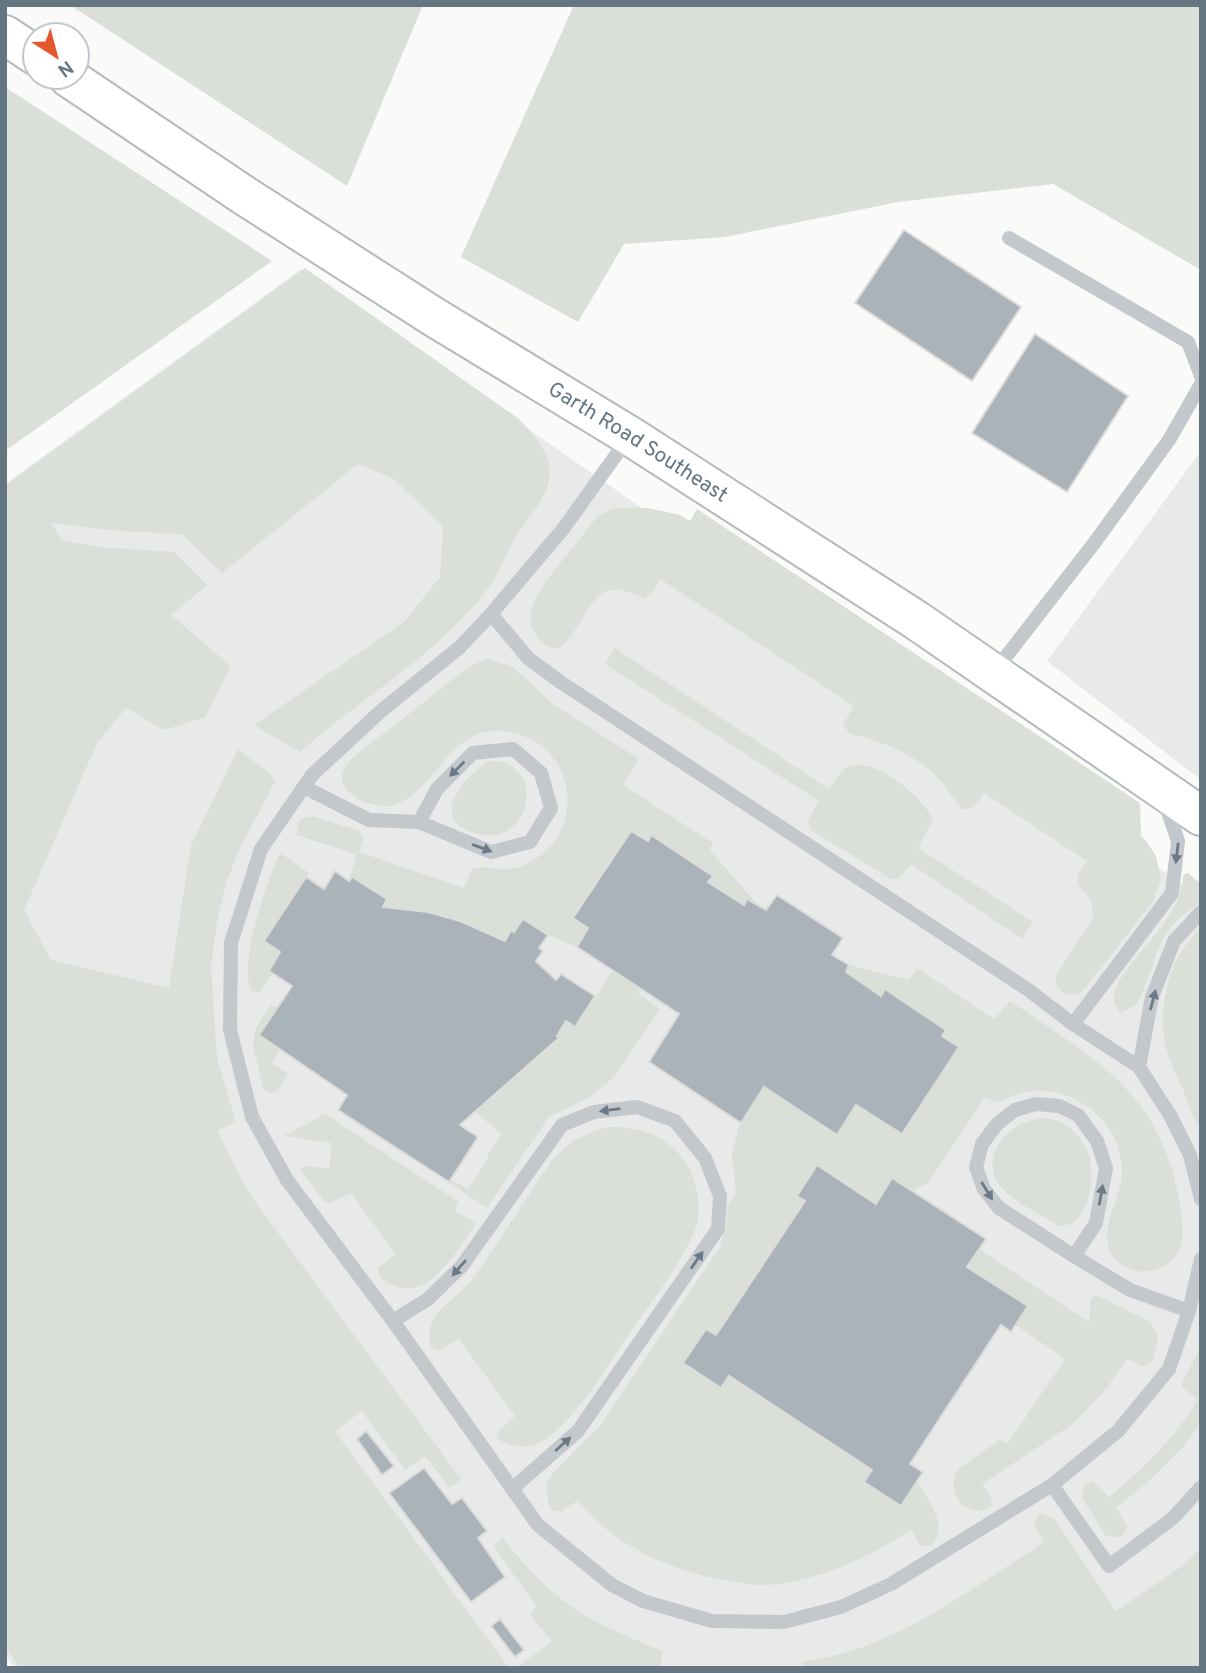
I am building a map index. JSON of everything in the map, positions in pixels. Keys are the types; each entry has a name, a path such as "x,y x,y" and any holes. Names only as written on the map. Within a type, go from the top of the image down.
{"street":[{"path":"5,35 21,46"},
{"name":"Garth Road Southeast","path":"89,91 245,196 412,303 630,436 916,620 1186,803"}],"lane":[{"path":"1009,238 1188,342 1201,376"},
{"path":"993,673 1095,542 1160,452 1201,384"},
{"path":"630,436 563,529 491,614 460,647 381,711 312,775 261,849 231,943 230,1030 253,1117 287,1180 393,1321 538,1525 612,1585 643,1601 712,1621 784,1622 841,1607 891,1584 1052,1485 1118,1431 1169,1369 1189,1311 1201,1259"},
{"path":"491,614 529,659 562,683 1027,989 1073,1024 1139,1067 1195,1153 1201,1199"},
{"path":"304,787 369,820 419,822 491,852 530,842 551,808 541,773 513,748 473,753 437,789 419,822"},
{"path":"1073,1024 1172,893 1186,803"},
{"path":"1139,1067 1152,997 1174,941 1201,912"},
{"path":"1074,1256 1096,1223 1106,1168 1097,1141 1078,1115 1059,1105 1035,1104 1015,1111 997,1124 982,1144 976,1167 984,1189 999,1208 1074,1256 1130,1290 1189,1311"},
{"path":"393,1321 428,1299 461,1267 562,1125 594,1112 636,1107 675,1121 705,1158 720,1196 719,1229 578,1431 512,1489"},
{"path":"1052,1485 1109,1566 1173,1518 1201,1487"}],"shaded area":[{"path":"70,5 423,5 347,186"},
{"path":"574,5 1201,5 1201,270 1053,184 898,202 725,237 624,244 578,322 461,257"},
{"path":"5,87 272,261 5,451"},
{"path":"305,268 519,419 541,446 548,461 549,479 545,493 517,534 491,584 466,614 421,656 300,752 254,725 404,622 440,577 443,527 394,479 358,464 222,573 182,534 121,531 51,523 62,540 98,547 174,552 207,585 171,615 231,666 205,717 164,730 126,708 97,743 24,910 51,960 169,988 191,845 238,749 269,773 275,781 237,854 217,922 211,967 217,1059 236,1122 217,1131 242,1181 259,1207 461,1479 450,1488 425,1456 405,1470 362,1411 335,1431 509,1668 20,1668 5,1647 5,486"},
{"path":"300,270 1189,889 1201,902 1201,1668 15,1668 5,1655 5,484"},
{"path":"1201,451 1201,780 1047,661"},
{"path":"648,508 680,515 690,521 697,509 1140,803 1141,836 1156,856 1161,880 1152,903 1082,992 1076,995 1063,994 1056,984 1056,975 1093,918 1090,899 1077,885 1078,875 1087,861 984,793 973,807 962,809 938,778 919,762 886,744 850,734 843,725 854,706 660,579 653,592 644,599 626,591 612,590 602,594 593,602 560,648 549,647 541,641 533,630 533,605 547,580 588,528 600,515 610,510"},
{"path":"615,648 829,789 845,768 856,765 868,766 895,779 919,800 933,820 918,848 1033,922 1022,939 911,864 899,879 891,879 811,830 808,821 819,801 605,664"},
{"path":"488,659 513,667 553,704 639,759 623,785 713,843 710,850 758,905 748,899 744,905 708,882 713,875 651,836 648,841 631,831 573,918 588,928 577,947 548,935 524,919 514,932 511,930 505,941 460,921 428,912 383,907 386,899 353,877 349,881 356,854 296,835 300,819 312,816 360,831 363,839 359,852 464,888 473,868 517,868 545,852 559,834 566,814 567,793 562,773 551,755 533,741 510,732 490,731 473,737 446,758 423,785 394,805 384,806 361,800 344,786 342,777 345,766 356,755 458,675"},
{"path":"491,761 509,765 521,775 526,789 526,804 520,819 508,830 492,835 471,832 459,825 453,816 452,805 463,784"},
{"path":"280,853 309,873 264,941 280,952 269,970 273,973 260,992 252,992 248,979 251,944 261,902"},
{"path":"1188,873 1201,884 1201,903 1186,913 1166,934 1139,1000 1134,1006 1120,1013 1114,1003 1116,989 1124,974 1172,912 1180,894 1183,875"},
{"path":"1201,928 1201,1129 1169,1057 1165,1044 1163,1008 1175,964"},
{"path":"849,965 909,980 917,968 994,1019 1010,1001 1096,1061 1141,1106 1158,1134 1171,1166 1180,1204 1181,1244 1172,1260 1150,1271 1128,1268 1112,1255 1107,1232 1122,1177 1119,1151 1113,1136 1093,1110 1079,1101 1048,1091 1018,1094 997,1103 985,1097 928,1183 912,1191 892,1178 876,1204 817,1165 797,1196 805,1201 716,1335 705,1329 683,1364 720,1388 729,1376 872,1470 865,1482 901,1506 917,1482 932,1505 938,1521 937,1537 932,1546 921,1546 911,1530 860,1559 824,1573 787,1582 759,1585 712,1578 669,1565 629,1545 593,1518 577,1501 560,1512 552,1510 548,1503 547,1482 599,1427 720,1247 727,1221 727,1207 736,1193 732,1154 738,1129 764,1087 836,1135 856,1105 901,1134 959,1047 942,1036 946,1030 886,990 881,996 846,972"},
{"path":"613,970 642,989 638,994 660,1009 614,1077 591,1096 549,1117 487,1208 449,1182 451,1179 468,1189 501,1134 476,1112 560,1039 557,1036 566,1021 576,1027"},
{"path":"271,1004 277,1008 259,1035 280,1049 272,1063 288,1074 277,1091 271,1093 264,1090 253,1046 255,1030"},
{"path":"325,1114 459,1202 454,1210 476,1223 436,1276 410,1288 396,1286 380,1277 378,1268 395,1254 351,1193 329,1204 300,1170 303,1166 329,1168 332,1143 284,1136"},
{"path":"1040,1118 1059,1121 1070,1128 1082,1141 1089,1156 1091,1177 1088,1200 1077,1219 1069,1224 1058,1226 1020,1203 999,1184 993,1172 993,1159 1007,1134 1017,1126"},
{"path":"605,1127 626,1128 654,1135 678,1153 689,1168 696,1186 699,1204 697,1223 686,1250 666,1281 576,1410 539,1443 523,1447 513,1445 498,1439 496,1434 515,1416 459,1339 439,1351 431,1348 430,1327 437,1313 479,1270 552,1160 574,1140"},
{"path":"979,1249 1089,1322 1091,1298 1097,1295 1150,1322 1158,1339 1149,1364 1142,1366 1127,1358 1107,1388 1074,1423 982,1484 992,1500 991,1507 973,1510 960,1502 956,1494 954,1478 958,1469 999,1440 1008,1443 1065,1359 1016,1325 1028,1306 967,1267"},
{"path":"1201,1346 1202,1409 1197,1427 1164,1466 1116,1508 1128,1527 1121,1537 1106,1536 1082,1498 1085,1484 1092,1481 1109,1497 1147,1464 1168,1440 1198,1400 1182,1387"},
{"path":"1043,1513 1055,1520 1116,1611 1181,1567 1201,1548 1201,1668 802,1668 803,1662 869,1645 930,1616 959,1598 1044,1542 1034,1524 1038,1515"},
{"path":"503,1538 540,1581 572,1607 617,1632 663,1651 660,1668 515,1668 552,1642 530,1614 537,1607 493,1546"}],"building":[{"path":"904,230 1021,307 972,381 855,303"},
{"path":"1035,334 1128,396 1067,492 972,433"},
{"path":"631,831 648,841 651,835 713,876 708,882 744,905 747,899 766,910 777,895 843,938 832,955 849,965 846,972 881,996 885,989 946,1030 942,1036 959,1047 902,1134 856,1105 837,1135 764,1087 741,1123 649,1062 679,1014 577,947 588,928 573,918"},
{"path":"335,871 349,881 352,877 387,899 383,907 428,912 460,921 505,941 511,930 514,932 523,919 548,935 539,948 543,951 536,961 556,980 561,974 595,996 575,1027 566,1021 557,1036 559,1038 460,1125 478,1137 449,1182 338,1110 347,1095 259,1035 292,986 269,971 280,952 264,941 306,877 324,889"},
{"path":"817,1165 876,1204 892,1178 986,1239 967,1267 1028,1306 1011,1332 1001,1325 910,1464 923,1472 901,1506 864,1482 872,1470 729,1376 721,1388 683,1363 706,1329 716,1335 805,1201 797,1196"},
{"path":"366,1431 394,1466 382,1475 357,1439"},
{"path":"424,1468 452,1504 462,1498 487,1531 478,1538 505,1577 471,1602 389,1493"},
{"path":"500,1619 524,1650 515,1657 491,1626"}]}
